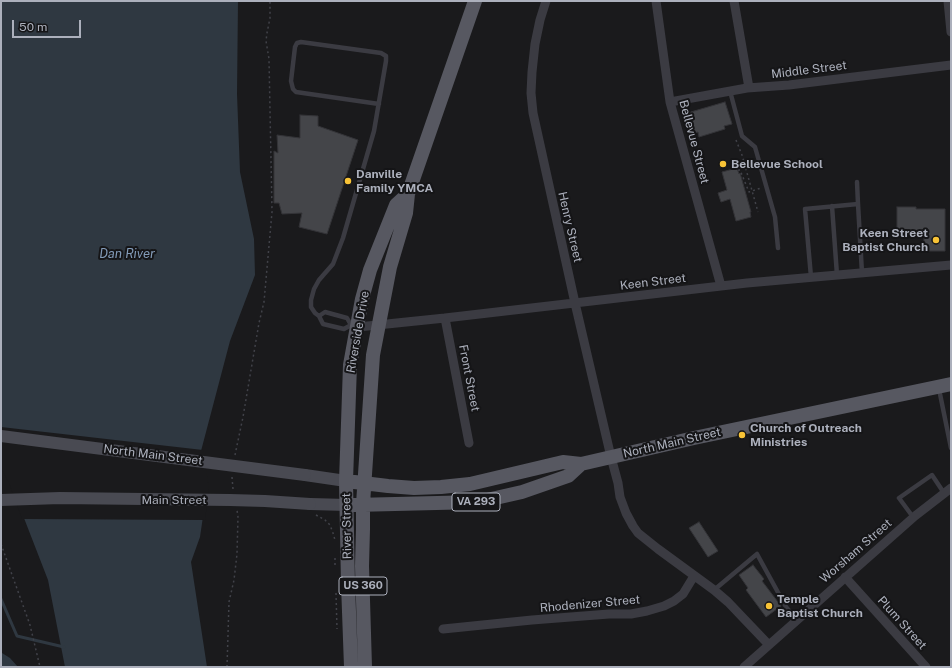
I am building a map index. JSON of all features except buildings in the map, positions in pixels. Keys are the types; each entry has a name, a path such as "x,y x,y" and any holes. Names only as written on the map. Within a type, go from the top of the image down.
{"main road":[{"name":"Riverside Drive","path":"364,483 373,355 390,267 406,212 408,194 475,1"},
{"name":"Riverside Drive","path":"346,480 350,365 354,326 374,257 396,205 408,194"},
{"name":"North Main Street","path":"1,436 388,486 414,488 441,487 470,484 563,462 581,464 694,438 945,385"},
{"name":"North Main Street","path":"347,505 478,502 522,492 568,476 581,464"},
{"name":"River Street","path":"346,480 348,584 352,667"},
{"name":"River Street","path":"364,483 362,573 365,667"},
{"name":"Main Street","path":"1,500 67,498 230,500 264,501 311,509 347,505"}],"street":[{"name":"Henry Street","path":"546,1 540,20 534,51 532,86 533,113 620,497 626,513 638,533 694,576"},
{"name":"Bellevue Street","path":"656,1 670,102 674,120 721,286"},
{"path":"734,1 749,88"},
{"path":"948,1 951,32"},
{"name":"Middle Street","path":"670,102 749,88 788,85 951,65"},
{"name":"Keen Street","path":"354,326 445,318 721,286 951,265"},
{"name":"Front Street","path":"445,318 469,443"},
{"name":"Worsham Street","path":"744,667 845,576 913,517 947,490"},
{"path":"694,576 728,602 768,645"},
{"name":"Rhodenizer Street","path":"443,629 562,618 631,614 647,611 664,606 674,601 683,594 694,576"},
{"name":"Plum Street","path":"845,576 926,667"}],"lane":[{"path":"319,316 325,312 347,318 354,326 344,329 323,324 319,316 314,313 311,307 314,289 319,280 333,264 344,238 374,131 379,104 386,61 386,56 381,53 301,42 297,43 295,47 291,81 293,89 296,92 379,104"},
{"path":"730,91 742,136 755,147 774,217 778,248"},
{"path":"857,182 862,273"},
{"path":"811,277 805,208 858,204"},
{"path":"832,206 837,275"},
{"path":"945,385 951,448"},
{"path":"913,517 899,498 932,475 947,490"},
{"path":"714,590 757,554 786,607 797,620"}],"path":[{"path":"235,461 264,302 272,212 269,59 266,41 270,18 270,1"},
{"path":"742,136 735,138 742,155 758,212"},
{"path":"738,170 740,170 748,192 752,191"},
{"path":"233,472 233,490"},
{"path":"227,667 229,602 234,580 237,554 237,508"},
{"path":"311,509 330,525 335,541"},
{"path":"1,544 30,626 40,667"},
{"path":"335,554 335,568"},
{"path":"336,592 338,633"}],"water":[{"name":"Dan River","path":"1,1 238,1 237,94 240,172 254,239 255,275 230,341 201,451 207,489 200,537 191,562 207,667 65,667 48,580 10,482 1,463"},
{"path":"1,653 10,658 18,667 1,667"}],"pier":[{"path":"1,427 203,450 209,489 205,520 22,519 9,483 1,468"}],"waterway":[{"path":"1,599 17,636 64,647"}],"place":[{"name":"Bellevue School","path":"723,164"},
{"name":"Danville Family YMCA","path":"348,181"},
{"name":"Keen Street Baptist Church","path":"936,240"},
{"name":"Church of Outreach Ministries","path":"742,435"},
{"name":"Temple Baptist Church","path":"769,606"}]}
